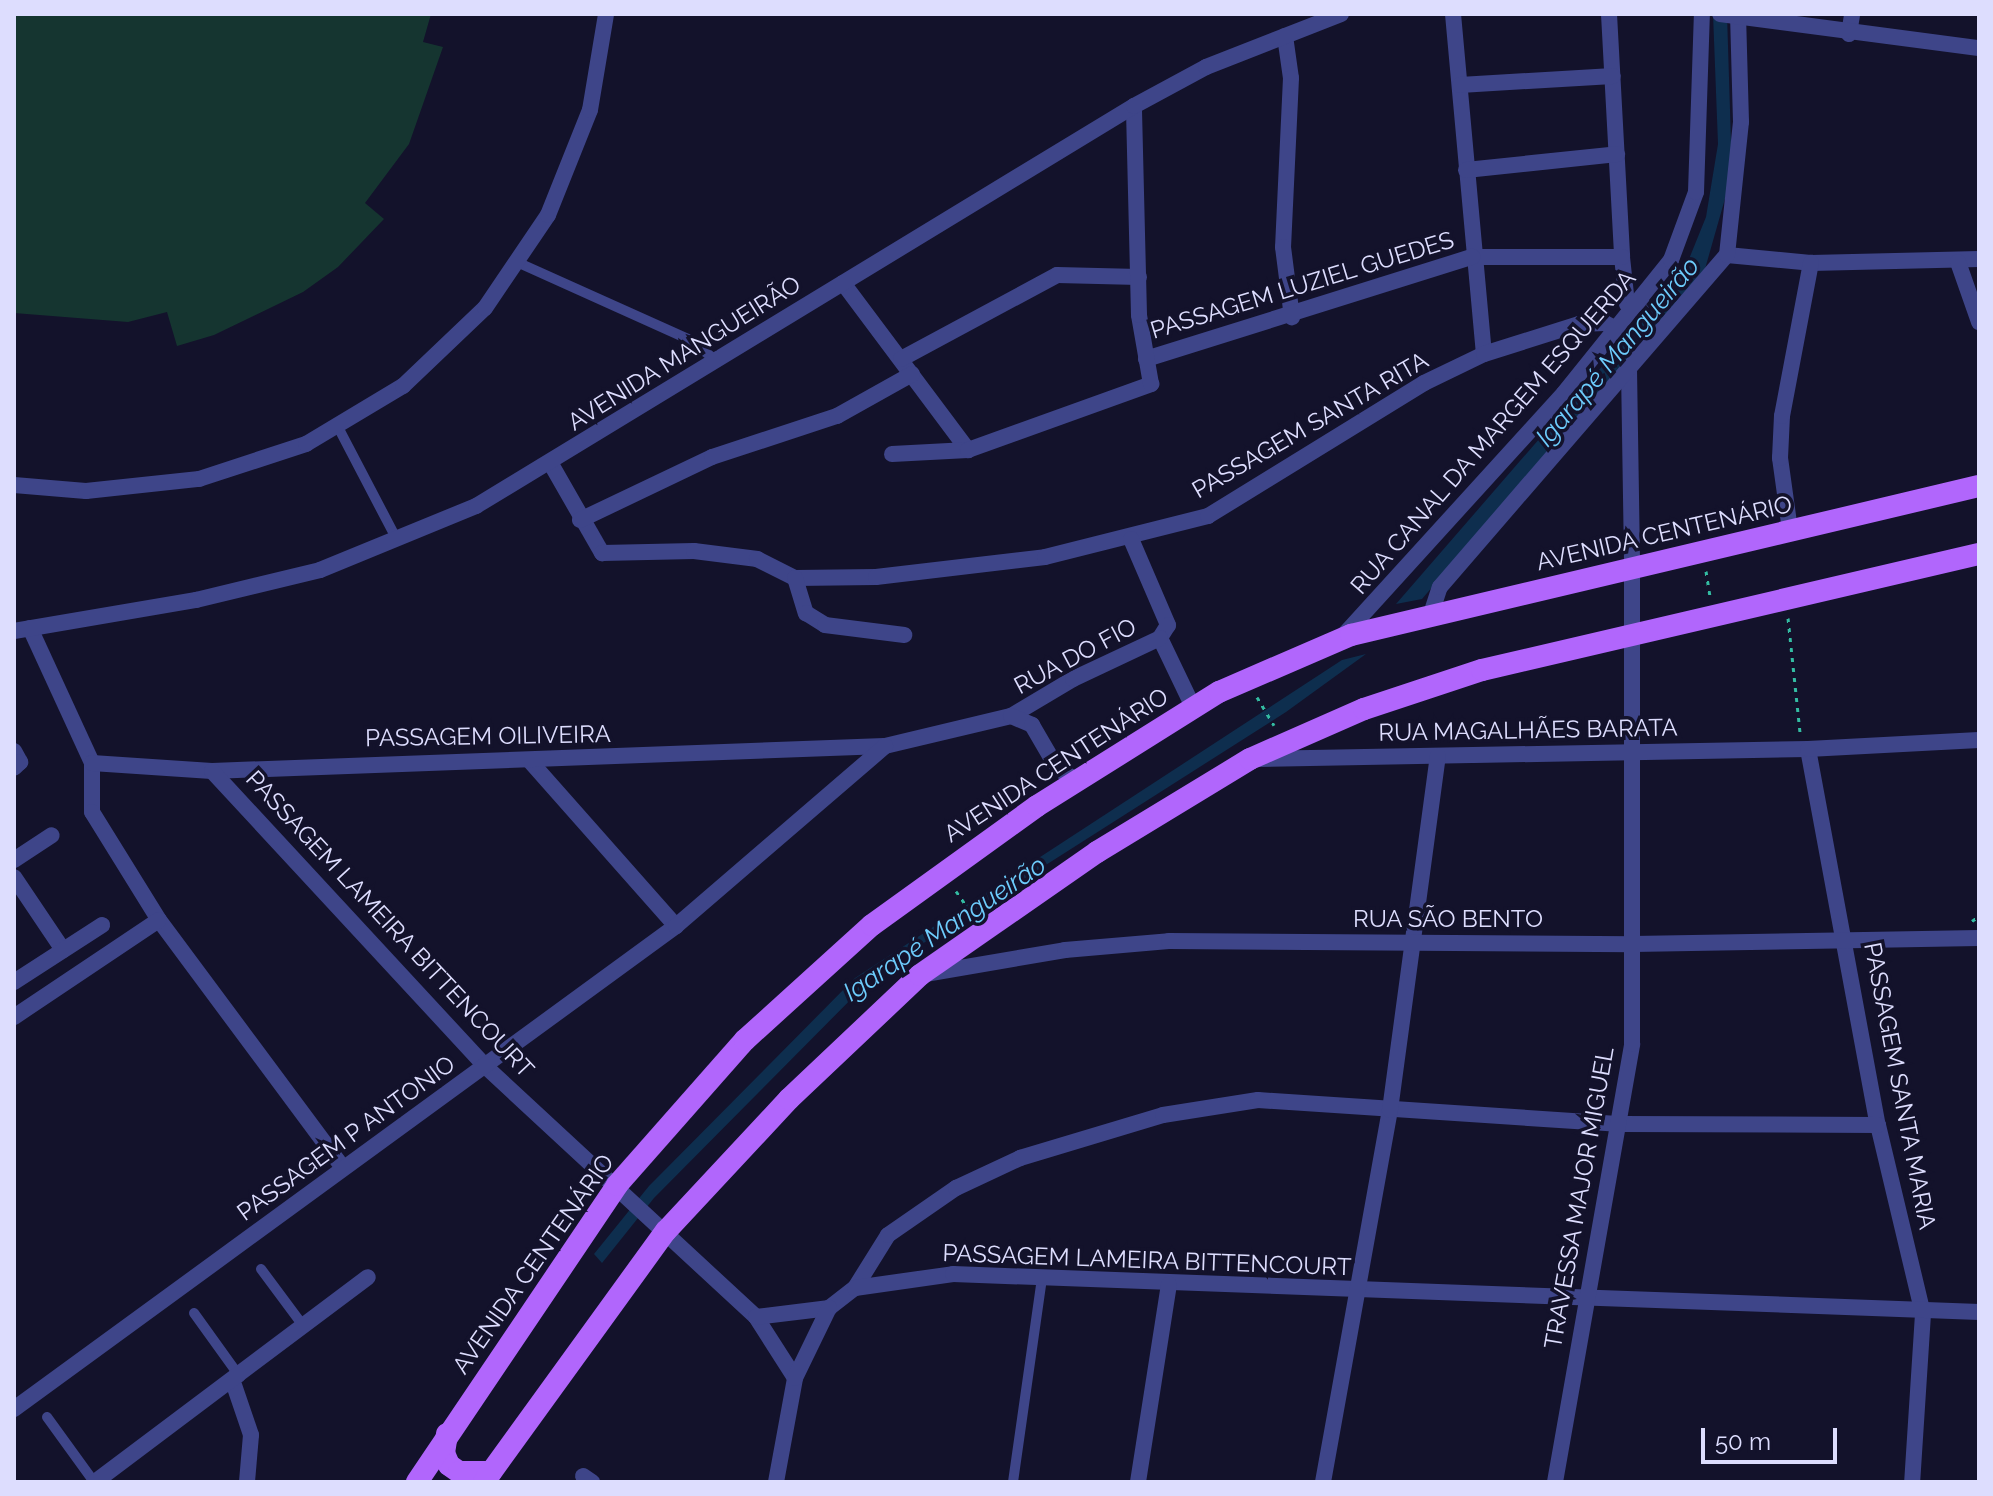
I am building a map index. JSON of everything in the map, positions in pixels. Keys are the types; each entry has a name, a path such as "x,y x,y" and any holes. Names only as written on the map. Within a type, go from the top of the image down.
{"main road":[{"name":"AVENIDA CENTENÁRIO","path":"417,1482 447,1433 620,1188 745,1040 872,925 1077,781 1193,707 1338,641 1431,614 1979,486"},
{"path":"447,1433 444,1453 449,1465 459,1472 488,1477 661,1227 789,1099 920,975 1097,852 1250,759 1364,709 1482,670 1979,554"}],"street":[{"path":"14,485 86,491 199,479 254,464 338,427 403,386 446,349 519,263 572,164 590,110 606,14"},
{"name":"AVENIDA MANGUEIRÃO","path":"22,630 196,600 320,570 476,506 551,464 1134,106 1206,67 1341,14"},
{"path":"1453,14 1472,257 1484,354"},
{"path":"1609,14 1627,304 1642,303"},
{"name":"RUA CANAL DA MARGEM ESQUERDA","path":"1338,641 1642,303 1671,260 1696,192 1702,14"},
{"path":"1720,14 1849,34 1979,48"},
{"path":"1849,34 1852,14"},
{"path":"1431,614 1440,587 1727,255 1741,122 1738,15"},
{"path":"1285,36 1291,78 1283,247 1292,317"},
{"path":"1460,85 1613,76"},
{"path":"892,454 968,450 1151,384 1139,277 1134,106"},
{"path":"1466,170 1617,154"},
{"path":"1727,255 1811,263 1958,262 1979,259"},
{"name":"PASSAGEM LUZIEL GUEDES","path":"1146,359 1292,317 1472,257 1622,257"},
{"path":"1958,262 1979,322"},
{"path":"1790,530 1780,458 1782,425 1811,263"},
{"path":"901,359 1057,275 1139,277"},
{"path":"843,283 968,450"},
{"name":"PASSAGEM SANTA RITA","path":"551,464 580,520 602,553 694,551 757,559 795,578 876,577 1045,557 1131,539 1222,509 1424,383 1484,354 1579,324 1605,323 1618,330"},
{"name":"TRAVESSA MAJOR MIGUEL","path":"1555,1482 1584,1301 1621,1124 1632,1044 1633,633 1629,369"},
{"path":"580,520 712,457 837,416 912,374"},
{"path":"1131,539 1168,625 1160,638 1193,707"},
{"path":"795,578 806,613 825,625 904,635"},
{"path":"22,630 92,763 92,812 159,920 342,1166"},
{"name":"RUA DO FIO","path":"885,746 1011,716 1073,679 1160,638"},
{"path":"1011,716 1032,725 1057,768 1077,781"},
{"name":"RUA MAGALHÃES BARATA","path":"1250,759 1805,749 1979,740"},
{"name":"PASSAGEM OILIVEIRA","path":"92,763 212,771 885,746"},
{"name":"PASSAGEM P ANTONIO","path":"14,1409 342,1166 676,926 885,746"},
{"name":"PASSAGEM SANTA MARIA","path":"1805,749 1846,939 1878,1125 1923,1314 1912,1482"},
{"path":"14,751 20,762 14,768"},
{"path":"1323,1482 1390,1110 1416,944 1438,756"},
{"path":"529,760 676,926"},
{"name":"PASSAGEM LAMEIRA BITTENCOURT","path":"212,771 485,1066 756,1317 795,1378"},
{"path":"14,860 52,835"},
{"path":"14,877 63,950"},
{"path":"14,1017 159,920"},
{"path":"14,982 102,925"},
{"name":"RUA SÃO BENTO","path":"920,975 1065,950 1169,941 1633,944 1979,938"},
{"path":"855,1288 888,1235 923,1208 1020,1158 1084,1136 1163,1115 1258,1100 1621,1124 1878,1125"},
{"name":"PASSAGEM LAMEIRA BITTENCOURT","path":"829,1308 855,1288 953,1274 1923,1314 1979,1312"},
{"path":"102,1480 368,1277"},
{"path":"1138,1482 1169,1284"},
{"path":"756,1317 829,1308"},
{"path":"776,1482 795,1378 829,1308"},
{"path":"237,1379 251,1435 247,1482"}],"lane":[{"path":"519,263 688,339 717,361"},
{"path":"338,427 397,540"},
{"path":"261,1269 304,1327"},
{"path":"1013,1482 1042,1279"},
{"path":"194,1313 237,1379"},
{"path":"47,1417 102,1480"}],"path":[{"path":"1702,551 1714,615"},
{"path":"1786,599 1805,749"},
{"path":"1258,699 1277,729"},
{"path":"952,884 975,918"}],"green space":[{"path":"14,14 431,14 423,42 443,47 409,144 365,203 384,219 338,267 303,292 214,335 177,346 167,312 128,322 14,313"}],"water":[{"name":"Igarapé Mangueirão","path":"1713,14 1727,14 1732,174 1705,269 1422,599 1396,604 1664,295 1689,259 1706,217 1718,144"},
{"name":"Igarapé Mangueirão","path":"1366,654 1286,712 878,972 654,1198 602,1263 594,1254 649,1186 855,978 1342,660"}]}
